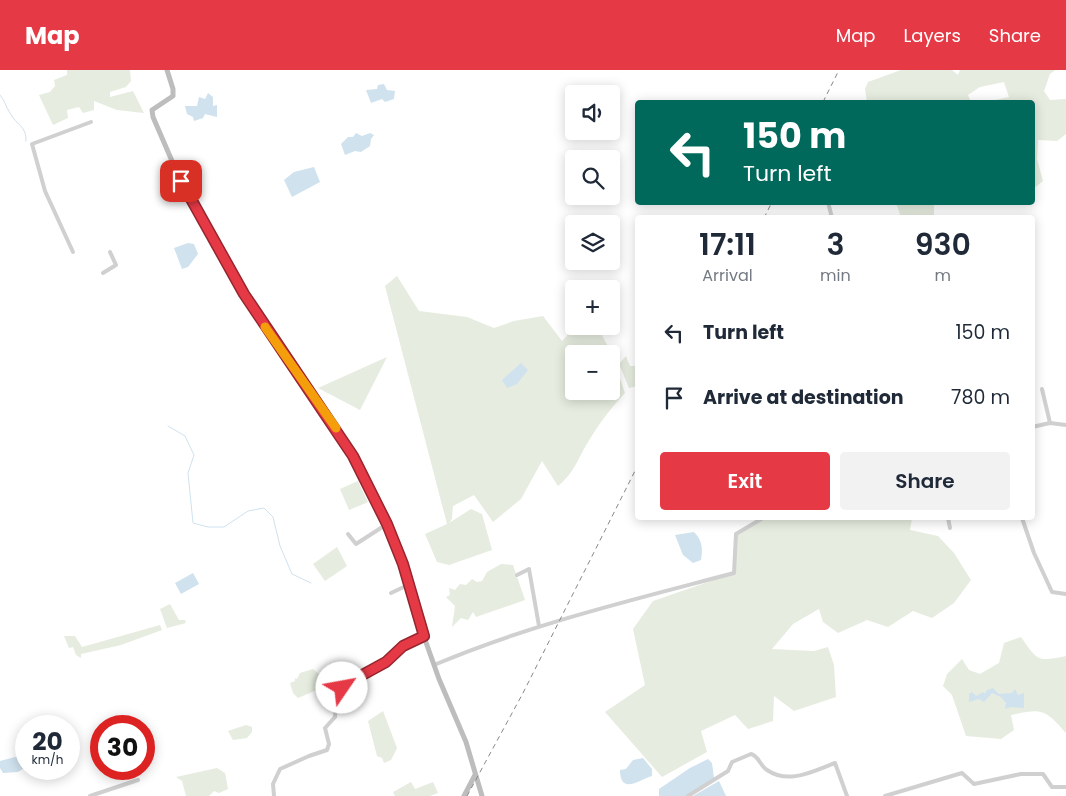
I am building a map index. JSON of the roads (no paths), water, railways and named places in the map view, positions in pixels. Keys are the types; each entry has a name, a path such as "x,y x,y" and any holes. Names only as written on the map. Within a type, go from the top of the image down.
{"main road":[{"path":"167,70 173,89 173,96 156,106 152,110 152,117 188,198 225,265 258,316 322,407 353,456 387,524 403,564 434,665 466,742 482,796"},
{"path":"464,796 475,774"}],"street":[{"path":"73,252 45,191 32,144 91,122"},
{"path":"103,273 116,265 110,252"},
{"path":"1042,389 1050,423"},
{"path":"1035,426 1050,423 1066,425"},
{"path":"434,665 490,641 734,573 736,534 760,520"},
{"path":"948,520 950,528"},
{"path":"1023,520 1034,553 1052,592 1066,594"},
{"path":"348,534 356,544 387,524"},
{"path":"517,575 529,569 539,626"},
{"path":"392,593 408,585"},
{"path":"274,796 273,784 280,770 308,756 327,750 330,744 325,728 335,717 336,703 345,696 344,685 386,662 403,646 424,636"},
{"path":"688,796 728,771 732,762 751,754 756,756 766,770 792,778 835,763 848,796"},
{"path":"885,796 962,773 974,784 1021,774 1043,774 1052,787 1066,787"},
{"path":"90,796 138,780"}],"water":[{"path":"384,84 387,90 395,91 394,99 385,102 382,99 371,103 366,90 377,89 378,85"},
{"path":"208,93 213,97 213,106 217,105 217,117 205,114 203,118 194,121 193,117 187,114 185,106 197,106 199,97 205,99"},
{"path":"356,133 362,136 370,133 374,135 370,146 361,152 355,151 345,155 341,144 348,137 353,137"},
{"path":"314,167 320,182 292,197 284,180 294,172"},
{"path":"188,243 194,244 198,254 188,267 182,269 174,248"},
{"path":"521,363 528,370 517,384 507,388 502,380"},
{"path":"694,532 700,541 702,552 701,560 693,563 683,555 675,535"},
{"path":"193,573 199,584 181,594 175,583"},
{"path":"993,688 999,694 1012,693 1015,689 1018,695 1024,693 1024,708 1011,707 1005,709 1006,703 1001,697 992,693 984,702 979,699 969,702 969,694 972,692 976,696 983,692 985,694 987,690"},
{"path":"15,757 15,772 3,773 0,768 0,761"},
{"path":"643,758 652,769 652,776 632,784 623,782 620,770 626,769 633,760"},
{"path":"708,759 712,763 714,778 686,796 659,796 659,789 690,768"},
{"path":"719,781 726,796 693,796"}],"waterway":[{"path":"0,95 12,117 25,132 26,141"},
{"path":"168,426 185,436 194,455 188,473 193,523 208,527 224,527 248,511 264,508 273,517 280,546 292,574 311,583"}],"railway":[{"path":"824,100 839,70"},
{"path":"766,215 770,205"},
{"path":"467,796 523,693 635,471"}]}
